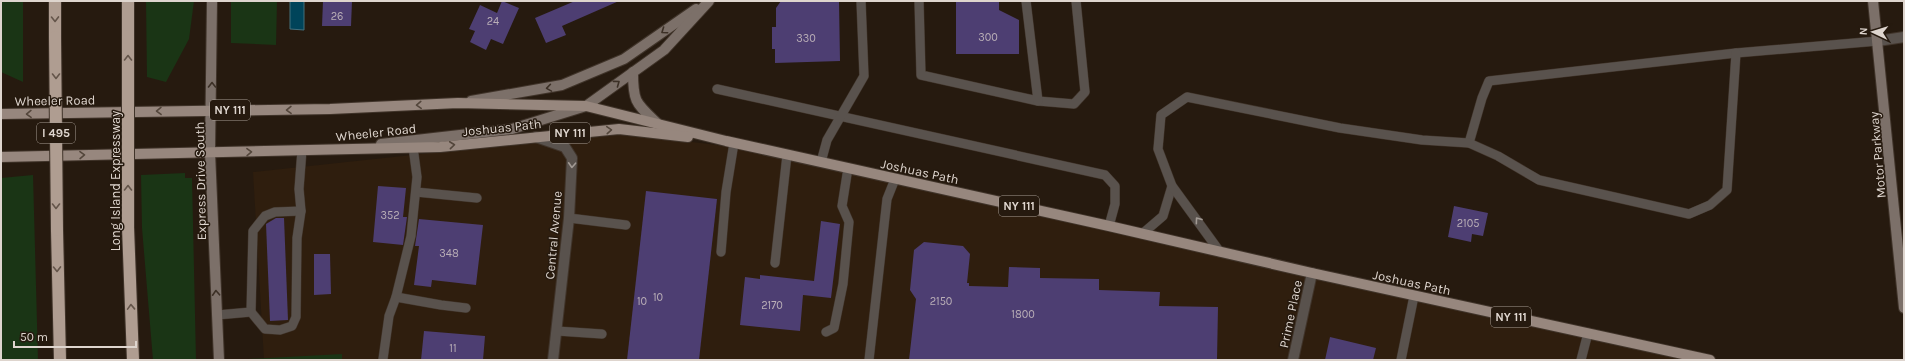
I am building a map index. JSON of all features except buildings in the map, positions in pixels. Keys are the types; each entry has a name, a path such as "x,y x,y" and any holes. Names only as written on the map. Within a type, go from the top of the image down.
{"highway":[{"name":"I 495","path":"55,1 56,230 60,360"},
{"name":"Long Island Expressway","path":"128,1 128,228 133,360"}],"main road":[{"name":"Express Drive South","path":"212,1 212,110 210,152 219,360"},
{"name":"Wheeler Road","path":"1,114 330,109 458,103 562,86 624,59 709,1"},
{"name":"Wheeler Road","path":"1,157 328,150 430,140 512,129 586,106 664,50 709,1"},
{"name":"Motor Parkway","path":"1873,1 1903,275 1904,308"},
{"path":"633,72 633,93 635,101 658,124"},
{"name":"Joshuas Path","path":"458,103 586,106 730,142 1109,226 1414,296 1588,333 1680,357 1710,360"},
{"name":"Joshuas Path","path":"328,150 440,147 619,129 730,142"}],"street":[{"path":"1878,40 1904,38"},
{"name":"Central Avenue","path":"534,137 565,147 572,158 569,218 553,360"},
{"name":"Prime Place","path":"1293,360 1312,273"}],"lane":[{"path":"821,162 827,140 864,76 861,1"},
{"path":"919,1 921,75 1038,101 1074,104 1085,92 1076,1"},
{"path":"1026,1 1038,101"},
{"path":"1469,143 1482,98 1489,81 1680,61 1736,53 1878,40"},
{"path":"1220,252 1172,186 1158,149 1161,115 1187,97 1340,128 1422,140 1469,143 1498,156 1539,180 1689,214 1710,205 1727,190 1736,53"},
{"path":"717,89 1080,168 1105,175 1115,186 1115,204 1109,226"},
{"path":"722,252 730,142"},
{"path":"383,359 389,316 396,297 411,236 417,177 413,147"},
{"path":"301,210 275,212 264,216 258,222 253,231 251,312 265,329 280,330 292,326 296,317 297,238 301,210 299,189 302,150"},
{"path":"775,263 787,155"},
{"path":"826,332 834,328 837,321 843,284 849,222 842,206 848,168"},
{"path":"869,360 887,198 895,179"},
{"path":"1142,234 1164,216 1172,186"},
{"path":"416,192 477,198"},
{"path":"569,218 626,226"},
{"path":"1401,360 1414,296"},
{"path":"396,297 441,306 466,308"},
{"path":"217,315 251,312"},
{"path":"557,331 602,334"},
{"path":"1581,360 1588,333"}],"shaded area":[{"path":"618,133 725,146 1107,229 1695,360 264,360 253,172"}],"green space":[{"path":"1,1 23,1 23,82 1,72"},
{"path":"146,1 194,1 189,39 166,82 147,77"},
{"path":"231,1 277,1 276,45 231,43"},
{"path":"185,173 185,178 192,178 196,360 153,360 142,228 141,175"},
{"path":"33,175 38,360 1,360 1,178"},
{"path":"342,354 342,360 248,360 248,359"}],"water":[{"path":"290,1 304,1 304,30 290,29"}]}
